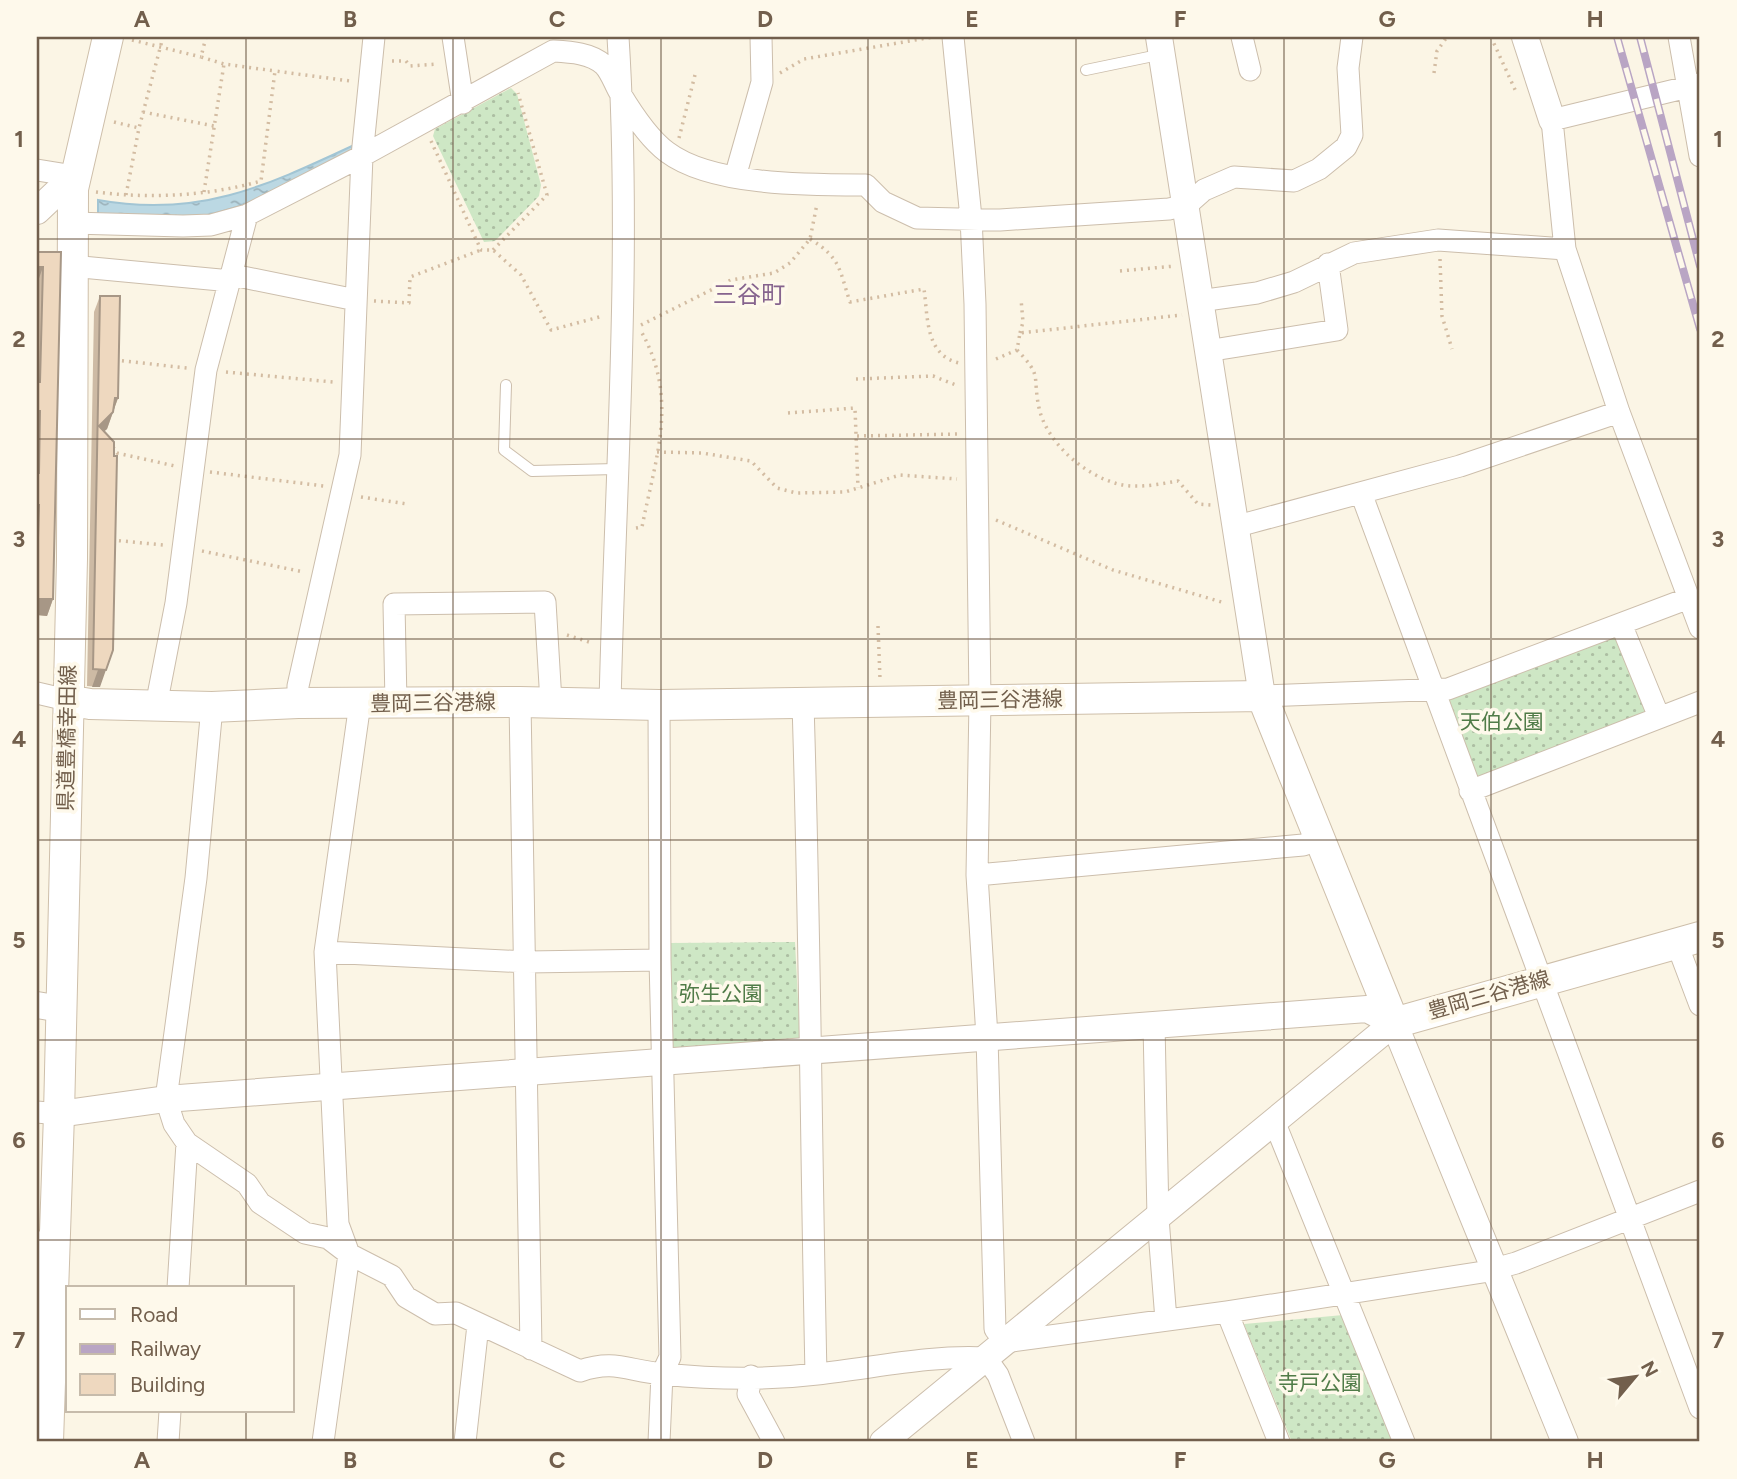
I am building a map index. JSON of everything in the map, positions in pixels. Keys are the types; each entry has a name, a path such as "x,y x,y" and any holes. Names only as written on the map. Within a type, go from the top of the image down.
{"main road":[{"name":"県道豊橋幸田線","path":"48,1442 45,1241 49,1007 67,700 72,548 71,266 74,182 118,38"},
{"name":"豊岡三谷港線","path":"67,700 212,707 298,703 803,704 1262,696"},
{"path":"1262,696 1394,1023"},
{"name":"豊岡三谷港線","path":"1394,1023 1541,979 1689,940"}],"street":[{"path":"298,703 298,686 350,455 362,156 374,37"},
{"path":"453,37 463,103"},
{"path":"610,704 616,469 627,321 618,37"},
{"path":"735,177 762,82 761,37"},
{"path":"953,37 971,218 977,393 980,701 977,874 987,1037 996,1350 998,1375 1024,1442"},
{"path":"1242,37 1250,70"},
{"path":"72,223 211,225 247,215 463,103 554,51 581,54 606,66 621,95 654,140 674,157 735,177 866,186 883,202 917,218 1000,220 1169,209 1187,205 1204,190 1234,177 1294,181 1319,169 1346,147 1352,135 1348,68 1352,37"},
{"path":"1525,37 1552,120 1565,249 1619,412 1700,628"},
{"path":"1679,37 1695,86 1700,156"},
{"path":"1161,45 1262,696 1433,692 1448,689 1689,598"},
{"path":"1552,120 1695,86"},
{"path":"37,170 74,182"},
{"path":"37,211 74,182"},
{"path":"156,706 170,641 206,370 247,215"},
{"path":"1199,301 1257,293 1294,282 1354,253 1438,240 1565,249"},
{"path":"1207,351 1337,330 1328,264"},
{"path":"71,266 232,278 356,299"},
{"path":"1233,514 1361,493 1460,466 1619,412"},
{"path":"1361,493 1700,1408"},
{"path":"396,703 394,604 545,602 551,702"},
{"path":"1621,624 1659,718"},
{"path":"37,692 67,700"},
{"path":"520,702 527,962 531,1349"},
{"path":"1470,791 1700,702"},
{"path":"323,1442 349,1254 338,1224 325,952 360,704"},
{"path":"803,704 811,933 809,1051 816,1374"},
{"path":"659,705 660,960 670,1357 662,1374 659,1442"},
{"path":"212,707 197,878 166,1099 174,1124 187,1143 247,1184 260,1203 305,1233 328,1238 349,1254 392,1276 406,1297 435,1314 456,1312 478,1325 580,1371 603,1363 662,1374 816,1374 996,1350 1496,1268 1700,1191"},
{"path":"977,874 1303,845 1318,840"},
{"path":"1689,940 1700,1005"},
{"path":"325,952 527,962 660,960"},
{"path":"48,1113 166,1099 1367,1009 1394,1023 1565,1442"},
{"path":"883,1442 1394,1023"},
{"path":"1153,1024 1158,1218 1166,1320"},
{"path":"1274,1121 1404,1442"},
{"path":"178,1286 187,1143"},
{"path":"1227,1312 1279,1442"},
{"path":"465,1442 478,1325"},
{"path":"751,1376 748,1394 774,1442"},
{"path":"168,1442 170,1412"}],"lane":[{"path":"1086,70 1161,45"},
{"path":"506,385 504,450 532,471 616,469"}],"path":[{"path":"125,195 163,37"},
{"path":"201,57 206,37"},
{"path":"762,82 804,59 933,37"},
{"path":"1434,73 1437,51 1447,37"},
{"path":"1491,37 1517,94"},
{"path":"118,38 224,64 370,84"},
{"path":"372,61 406,61 410,66 457,62"},
{"path":"204,192 224,64"},
{"path":"74,182 125,195 226,191 261,181 275,71"},
{"path":"674,157 696,71"},
{"path":"493,250 547,195 513,74"},
{"path":"143,112 214,126"},
{"path":"423,123 481,250"},
{"path":"356,299 410,303 410,277 481,250 493,250 521,275 551,330 627,321 732,279 774,273 790,263 810,239 820,184"},
{"path":"1438,240 1442,316 1452,348"},
{"path":"1120,271 1194,264"},
{"path":"1020,333 1023,322 1021,299"},
{"path":"615,528 642,527 657,452 664,394 656,357 627,321"},
{"path":"1017,350 1035,369 1040,410 1046,423 1061,449 1081,467 1125,485 1178,481 1198,504 1233,514"},
{"path":"113,359 353,383"},
{"path":"856,379 933,376 977,393"},
{"path":"788,413 817,408 855,408 858,488"},
{"path":"857,436 978,434"},
{"path":"110,443 117,453 192,470 407,504"},
{"path":"657,452 702,453 751,461 771,484 785,491 833,492 858,488 900,475 978,481"},
{"path":"978,513 1123,574 1248,609"},
{"path":"110,540 182,547 323,576"},
{"path":"878,625 881,702"},
{"path":"547,643 566,634 569,638 611,646"}],"green space":[{"path":"511,88 517,94 541,185 539,196 495,241 484,242 433,136 435,129"},
{"name":"天伯公園","path":"1615,632 1649,705 1646,715 1482,778 1474,773 1447,702 1453,693"},
{"name":"弥生公園","path":"795,942 800,1039 671,1048 668,943"},
{"name":"寺戸公園","path":"1343,1315 1396,1442 1292,1442 1244,1324"}],"water":[{"path":"352,146 352,157 277,195 199,218 98,220 98,200 134,205 199,202 259,186"}],"building":[{"path":"38,252 61,252 53,599 37,599 40,411 37,411 37,382 40,382 43,267 38,267"},
{"path":"100,296 120,296 118,398 115,398 113,412 99,426 114,442 114,456 117,456 113,650 106,670 93,669"}],"railway":[{"path":"1617,37 1700,329"},
{"path":"1640,37 1700,266"}],"district":[{"name":"三谷町","path":"749,295"}]}
